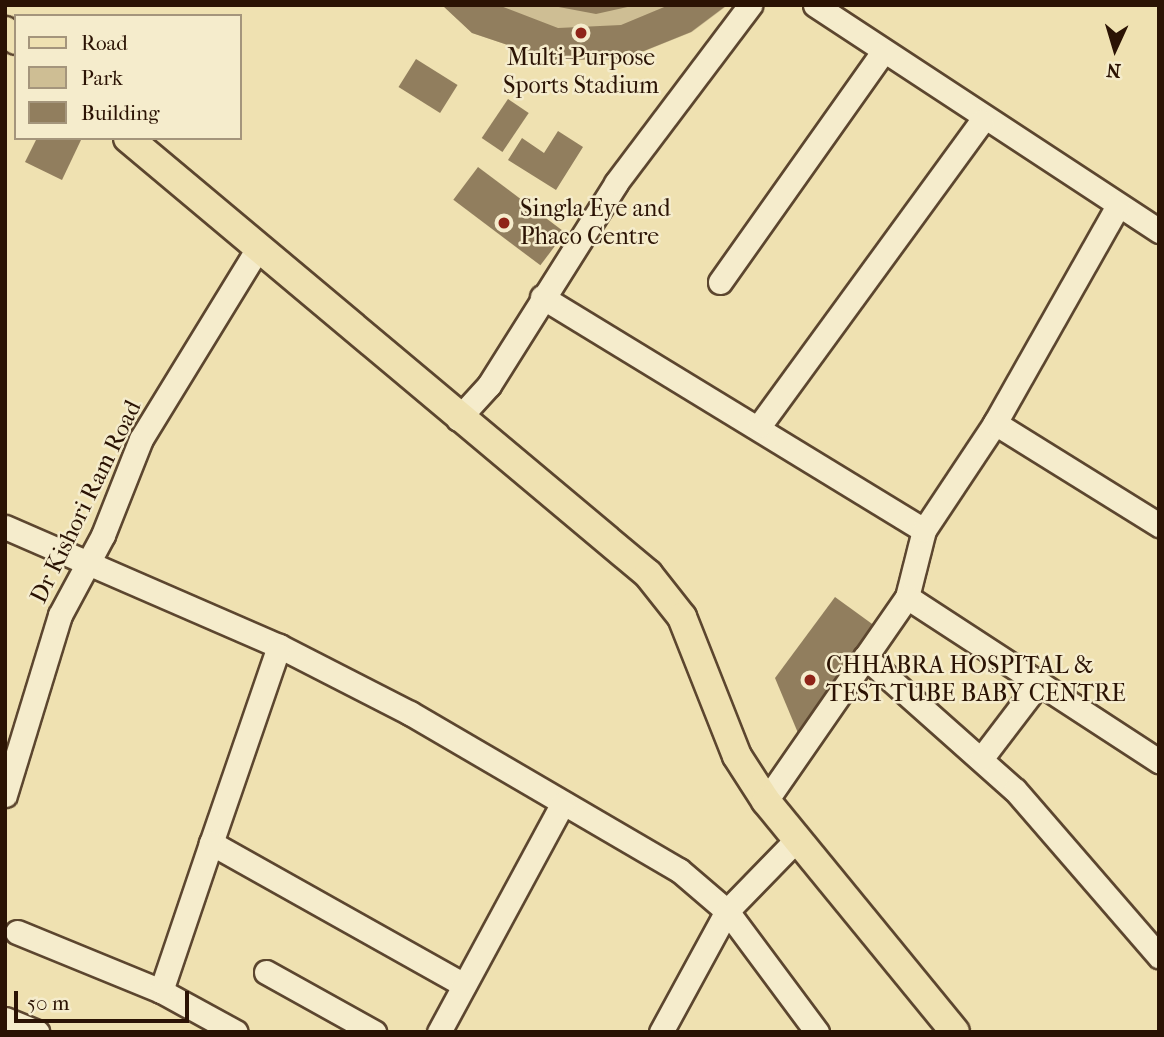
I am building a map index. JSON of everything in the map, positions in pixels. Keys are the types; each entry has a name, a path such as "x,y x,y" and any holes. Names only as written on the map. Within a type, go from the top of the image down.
{"main road":[{"path":"130,140 257,251 648,574 682,617 737,756 766,801 795,841 955,1032"}],"street":[{"path":"458,419 489,385 616,183 750,5"},
{"path":"815,5 982,121 1159,231"},
{"path":"720,282 882,53"},
{"path":"760,425 982,121"},
{"path":"766,801 907,597 924,530 995,423 1118,206"},
{"name":"Dr Kishori Ram Road","path":"5,794 32,693 141,439 257,251"},
{"path":"542,297 760,425 924,530"},
{"path":"995,423 1159,525"},
{"path":"5,527 279,646 410,713 679,870 727,911 817,1032"},
{"path":"907,597 1159,761"},
{"path":"161,991 279,646"},
{"path":"865,657 981,760 1159,956"},
{"path":"981,760 1039,683"},
{"path":"439,1032 563,803"},
{"path":"661,1032 727,911 795,841"},
{"path":"211,843 464,985"},
{"path":"17,932 161,991 236,1032"},
{"path":"266,972 374,1032"},
{"path":"5,1018 38,1032"}],"green space":[{"name":"Multi-Purpose Sports Stadium","path":"442,5 728,5 692,32 625,59 552,60 472,33"}],"building":[{"name":"Multi-Purpose Sports Stadium","path":"442,5 498,5 558,28 621,25 669,5 727,5 691,32 624,59 552,60 472,33"},
{"path":"548,5 632,5 632,6 596,14"},
{"path":"416,59 458,85 440,113 399,87"},
{"path":"508,99 529,113 502,152 482,138"},
{"path":"558,131 583,147 556,190 508,160 522,138 544,153"},
{"path":"36,140 81,140 62,180 25,162"},
{"path":"478,167 565,233 540,265 453,200"},
{"path":"835,597 886,634 803,745 775,678"}],"place":[{"name":"Multi-Purpose Sports Stadium","path":"581,33"},
{"name":"Singla Eye and Phaco Centre","path":"504,223"},
{"name":"CHHABRA HOSPITAL & TEST TUBE BABY CENTRE","path":"810,680"}]}
